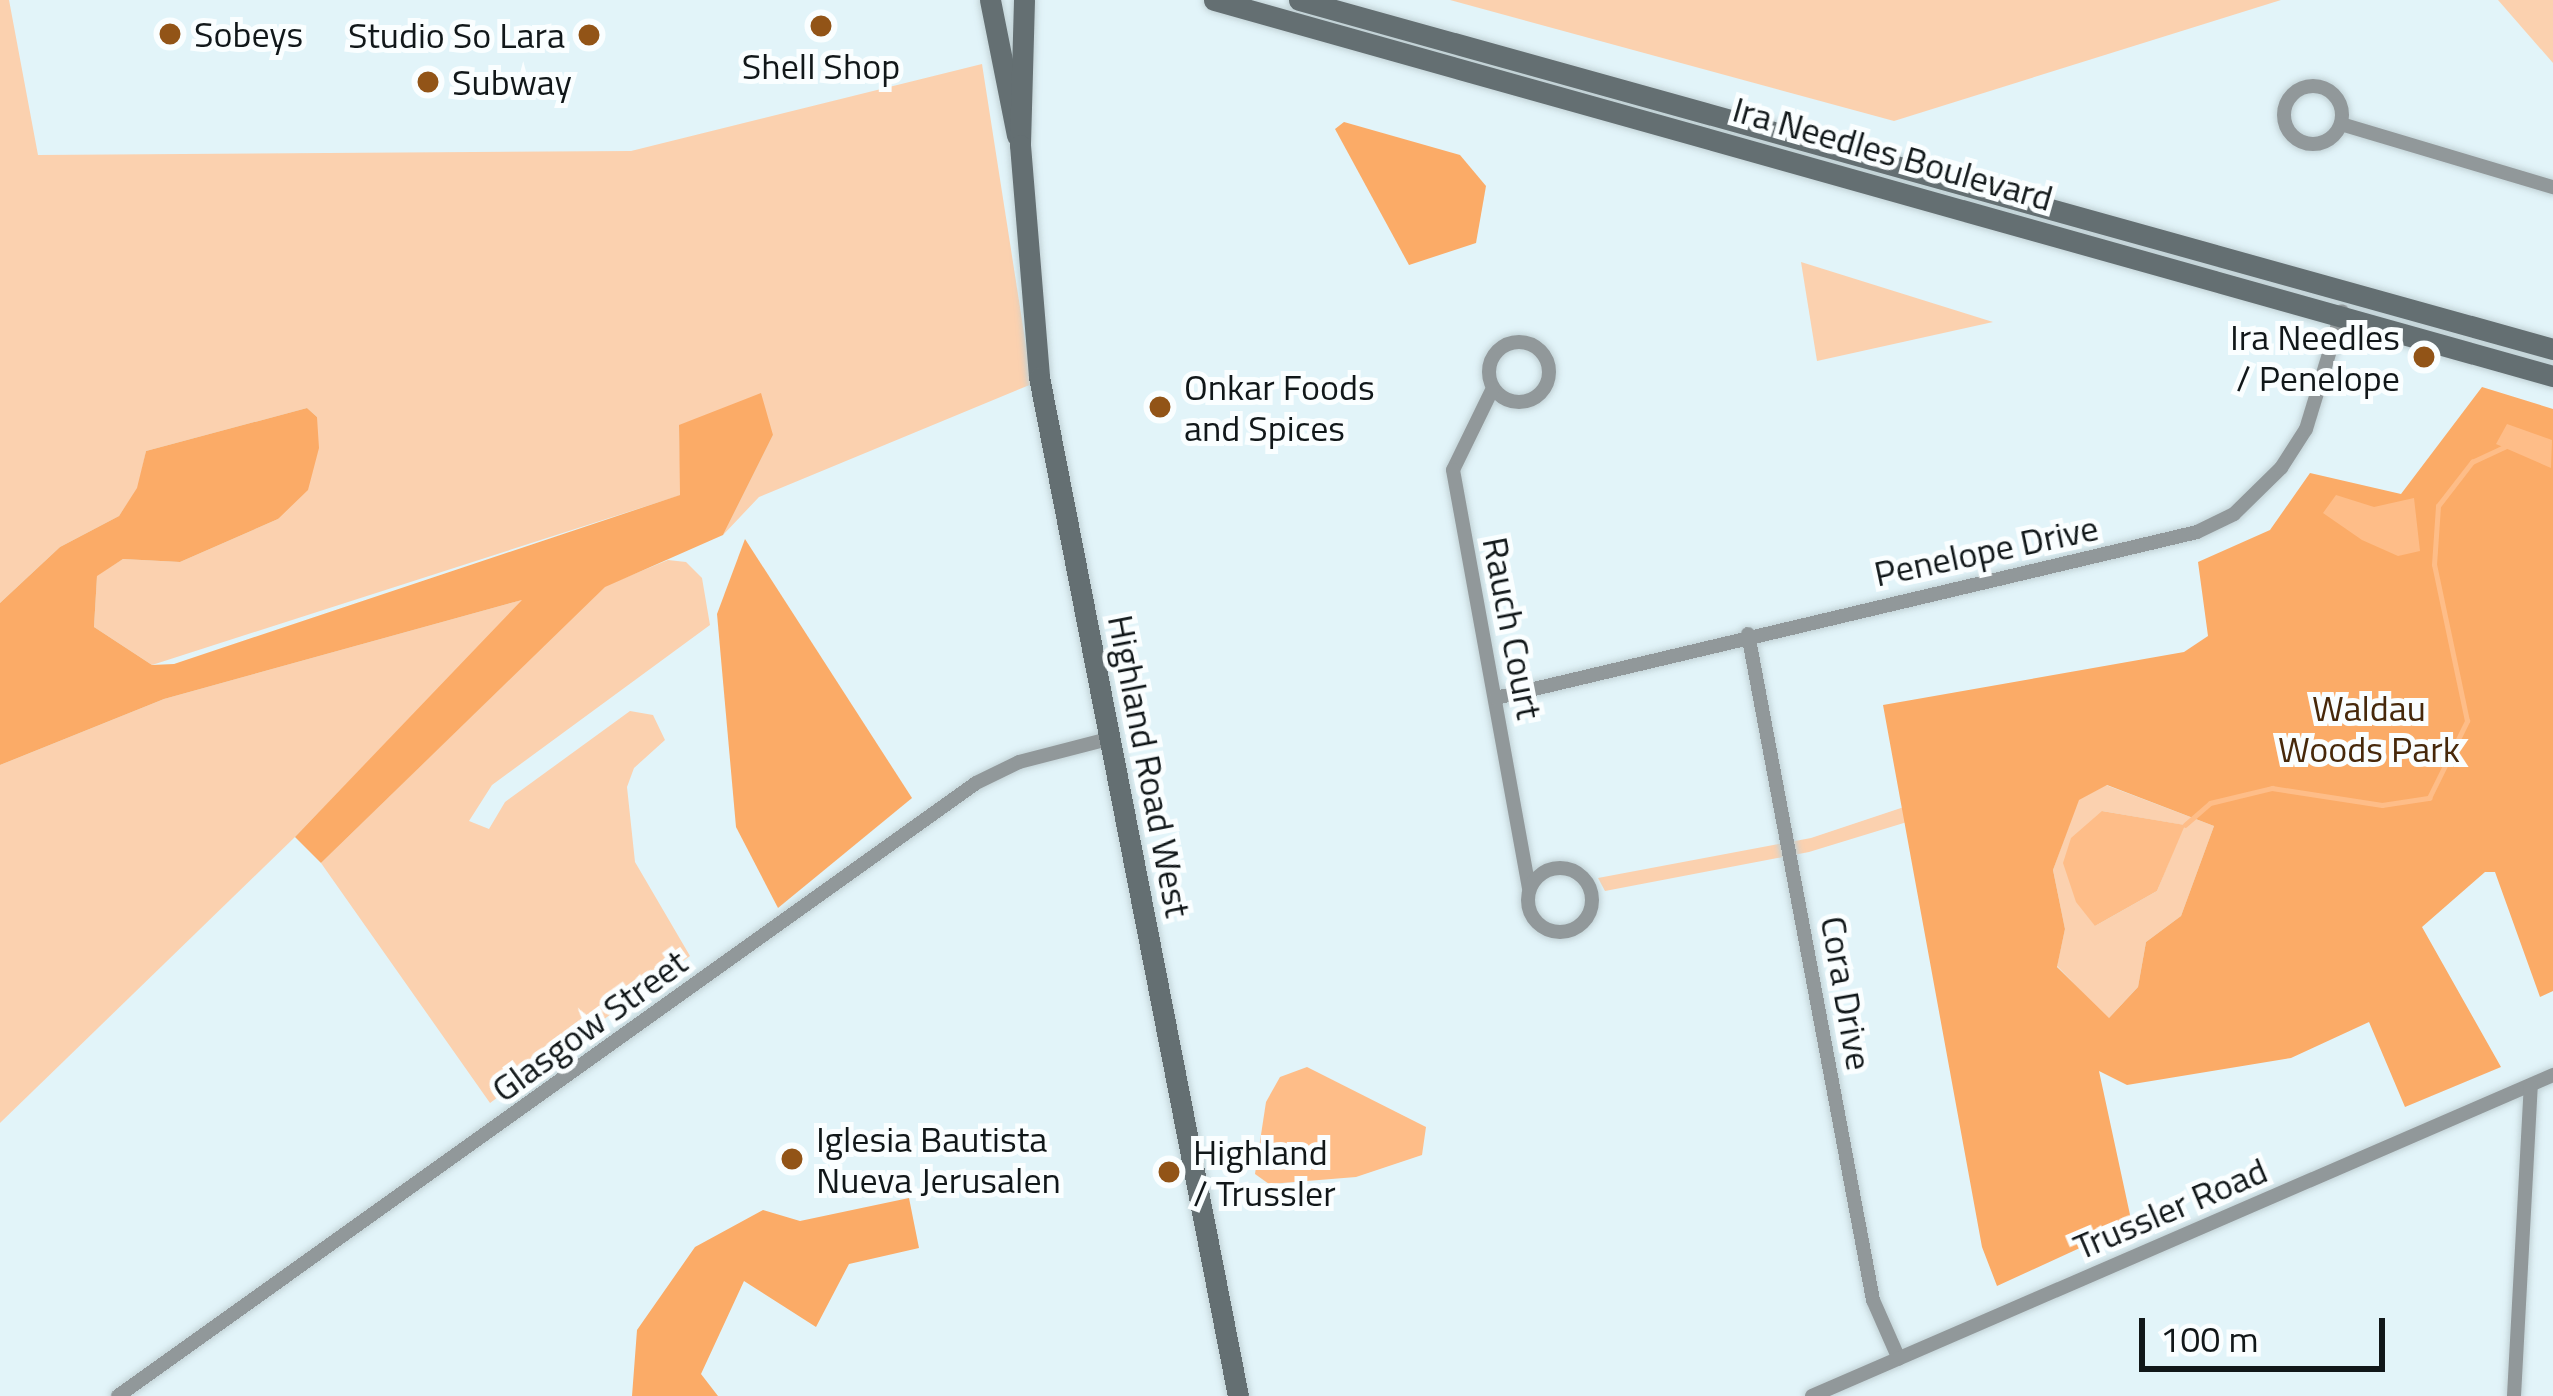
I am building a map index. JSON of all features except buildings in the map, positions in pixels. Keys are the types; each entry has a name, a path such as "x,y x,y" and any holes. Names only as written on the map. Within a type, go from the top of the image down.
{"main road":[{"name":"Highland Road West","path":"990,0 1020,145"},
{"name":"Highland Road West","path":"1024,0 1020,145 1039,377 1238,1396"},
{"name":"Ira Needles Boulevard","path":"1214,0 2553,376"},
{"name":"Ira Needles Boulevard","path":"1299,0 2553,349"}],"street":[{"path":"2301,89 2326,89 2342,109 2341,124 2321,143 2302,142 2285,125 2286,106 2301,89"},
{"path":"2341,124 2553,187"},
{"name":"Penelope Drive","path":"1496,698 1748,634 2139,548 2234,514 2272,479 2306,429 2348,289"},
{"name":"Rauch Court","path":"1529,343 1543,353 1549,373 1535,398 1510,401 1493,388 1489,364 1503,346 1529,343"},
{"name":"Rauch Court","path":"1493,388 1480,400 1453,470 1532,916 1548,930 1578,928 1591,911 1590,887 1576,871 1543,872 1529,889"},
{"name":"Cora Drive","path":"1748,634 1873,1300 1899,1359"},
{"name":"Glasgow Street","path":"118,1396 976,783 1019,762 1112,738"},
{"name":"Trussler Road","path":"1812,1396 2553,1075"},
{"path":"2514,1396 2531,1085"}],"shaded area":[{"path":"0,0 9,0 38,155 631,151 982,64 1032,384 759,497 723,535 773,435 679,425 681,495 152,665 94,627 97,575 123,559 180,562 278,519 317,417 307,408 146,451 138,488 119,516 60,547 0,603"},
{"path":"1450,0 2281,0 1894,121"},
{"path":"2498,0 2553,0 2553,63"},
{"path":"1801,262 1993,322 1817,361"},
{"path":"2507,424 2552,440 2551,468 2496,444"},
{"path":"2336,495 2374,507 2414,498 2420,551 2398,556 2362,540 2323,513"},
{"path":"668,560 686,562 702,578 710,625 492,785 469,821 489,829 505,802 630,711 653,715 665,740 634,768 627,787 635,862 690,956 490,1103 321,863 605,586"},
{"path":"525,599 295,837 0,1123 0,765 164,699"},
{"path":"2106,785 2214,826 2181,916 2146,942 2138,987 2108,1019 2057,966 2065,929 2053,870 2078,800","holes":["2102,811 2184,825 2157,891 2095,926"]},
{"path":"1904,807 1907,822 1809,852 1605,891 1598,878 1811,838"},
{"path":"2102,811 2185,825 2157,891 2095,926 2076,902 2063,863 2071,838"},
{"path":"1307,1067 1426,1127 1422,1155 1356,1177 1269,1184 1255,1174 1266,1102 1280,1077"}],"green space":[{"path":"1344,122 1460,155 1486,186 1476,243 1409,265 1335,129"},
{"name":"Waldau Woods Park","path":"2482,387 2553,409 2553,991 2540,997 2495,872 2485,872 2422,927 2501,1067 2405,1107 2369,1022 2291,1058 2127,1085 2099,1071 2132,1224 1997,1286 1982,1247 1883,705 2184,652 2208,636 2198,562 2270,530 2310,473 2401,494","holes":["2107,785 2214,826 2181,916 2146,942 2138,987 2109,1018 2057,967 2065,929 2053,870 2079,800"]},
{"path":"761,393 773,435 723,535 605,587 321,863 295,837 522,600 164,699 0,765 0,603 60,547 119,516 137,488 146,451 307,408 317,417 319,448 308,490 278,519 180,562 123,559 97,576 94,627 152,665 174,664 680,495 679,425"},
{"path":"745,539 912,798 778,908 736,827 717,614"},
{"path":"909,1198 919,1248 849,1264 816,1327 744,1281 701,1374 718,1396 632,1396 637,1330 695,1247 763,1210 800,1221"}],"waterway":[{"path":"2185,825 2210,803 2272,788 2382,805 2429,798 2467,721 2434,565 2438,506 2472,462 2506,446"}],"place":[{"name":"Shell Shop","path":"821,26"},
{"name":"Sobeys","path":"170,34"},
{"name":"Studio So Lara","path":"589,35"},
{"name":"Subway","path":"428,82"},
{"name":"Ira Needles / Penelope","path":"2424,357"},
{"name":"Onkar Foods and Spices","path":"1160,407"},
{"name":"Iglesia Bautista Nueva Jerusalen","path":"792,1159"},
{"name":"Highland / Trussler","path":"1169,1172"}]}
